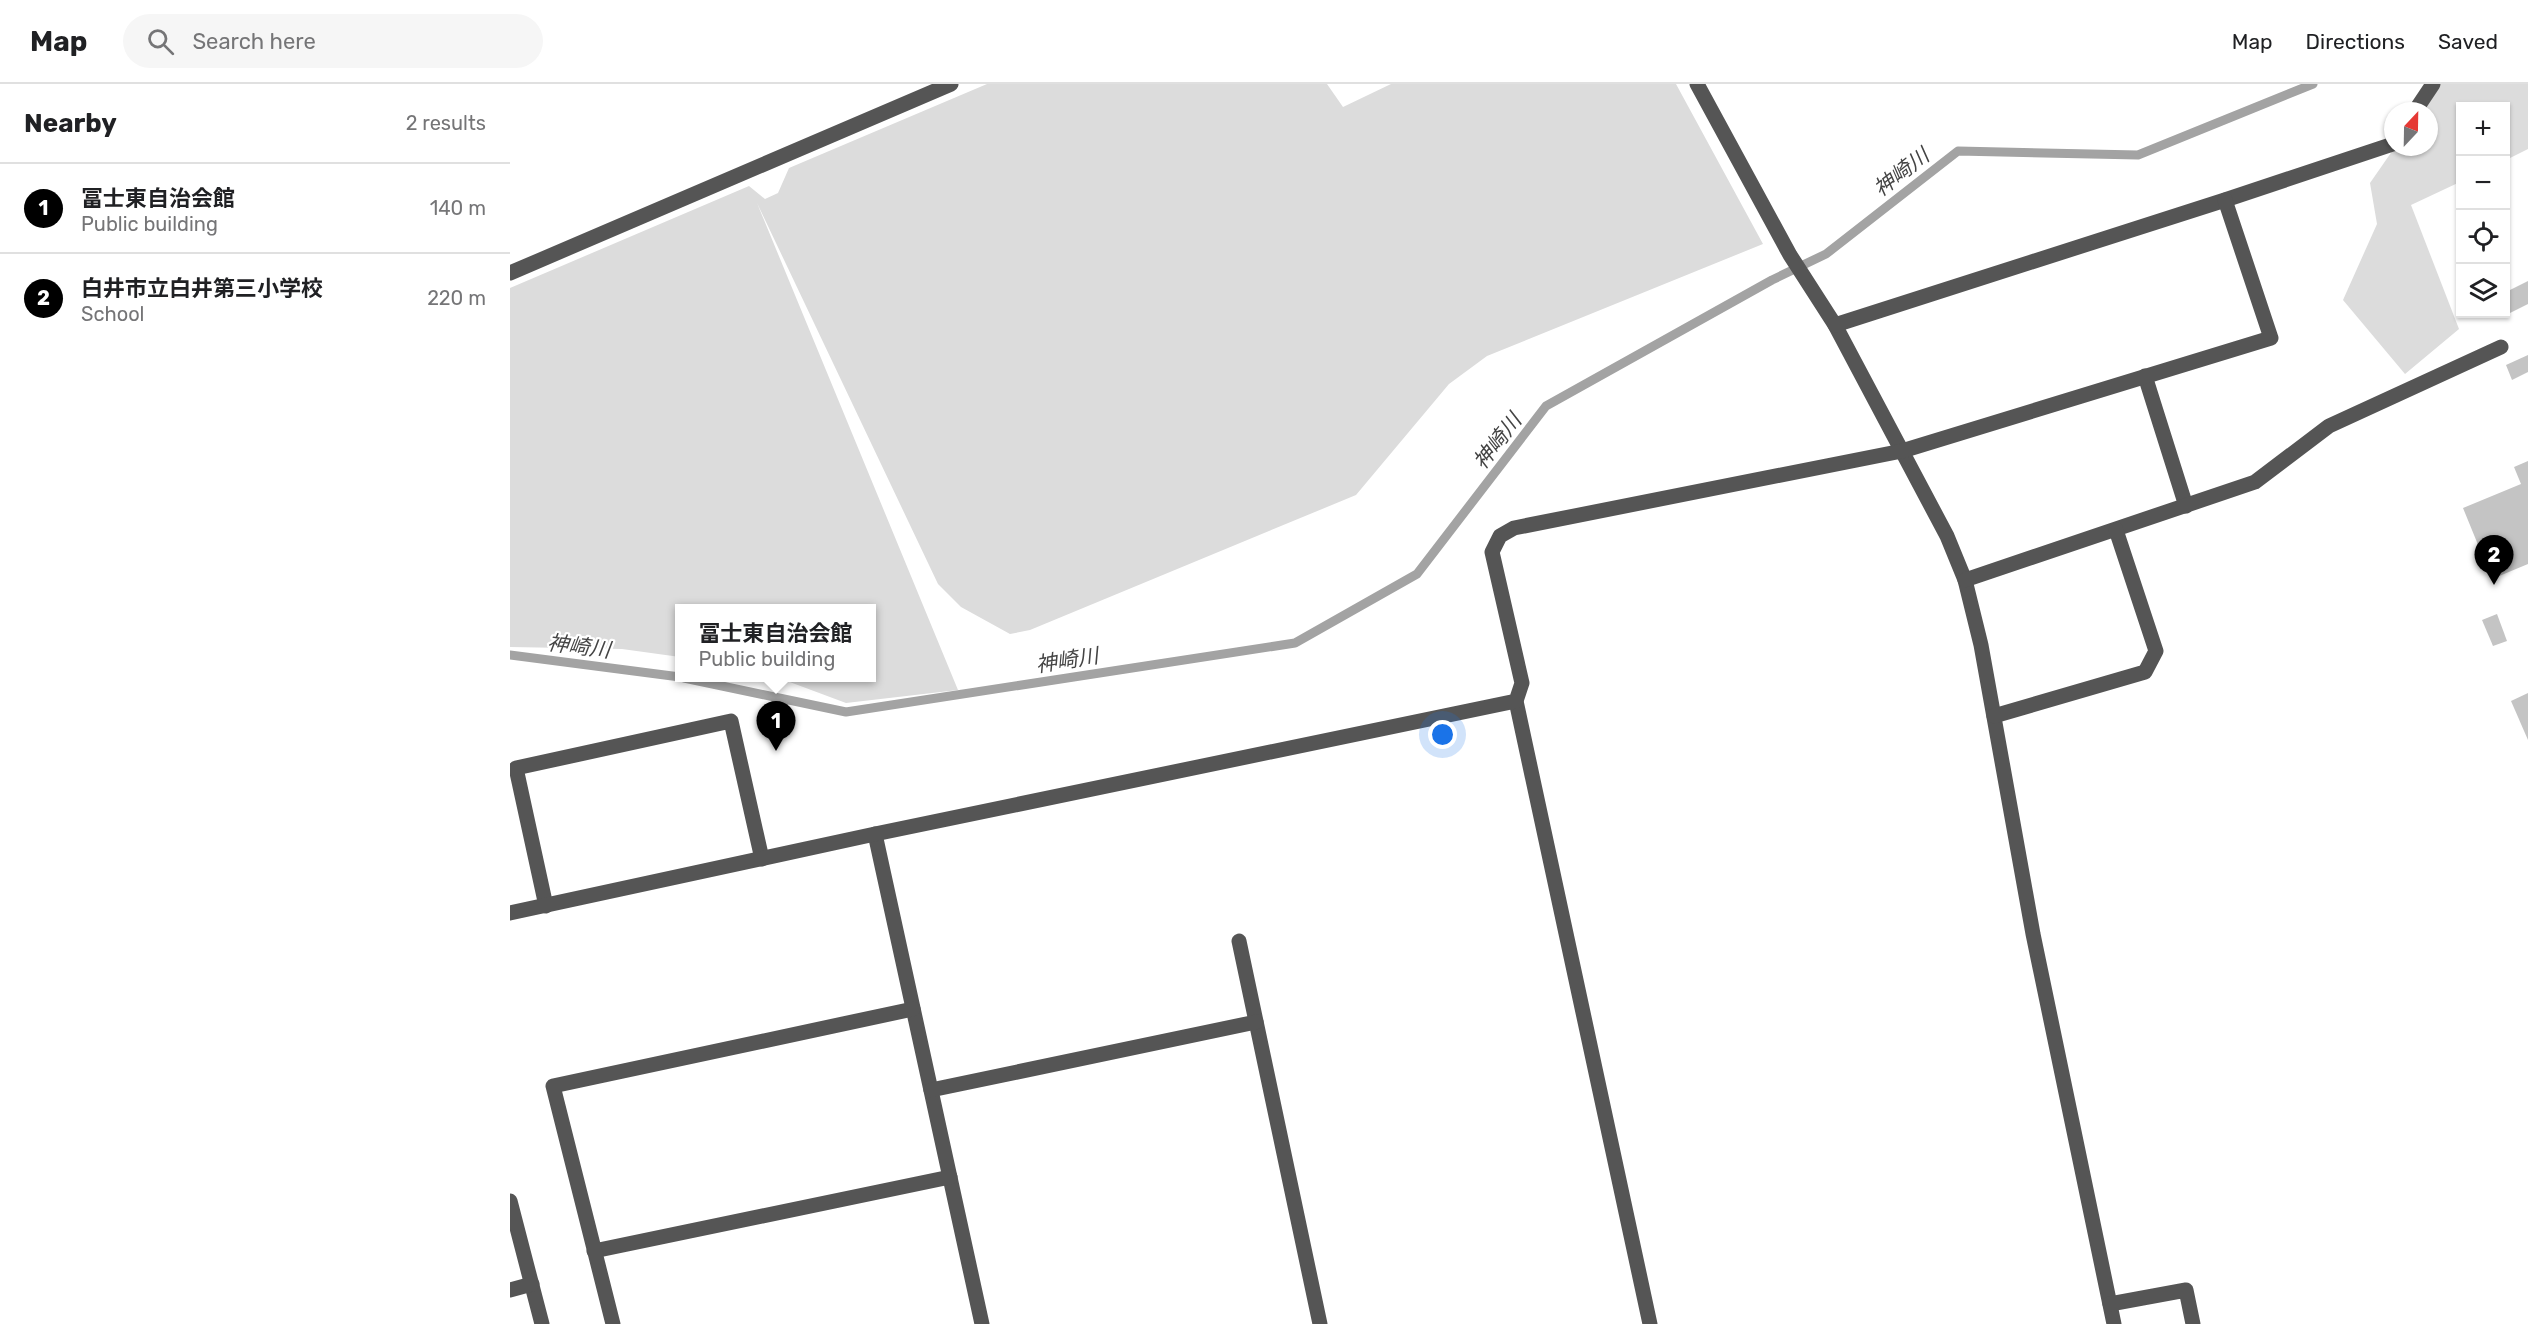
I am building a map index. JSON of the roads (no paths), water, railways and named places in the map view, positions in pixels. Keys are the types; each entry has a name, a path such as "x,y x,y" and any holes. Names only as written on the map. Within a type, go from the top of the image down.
{"street":[{"path":"510,273 951,84"},
{"path":"1697,84 1790,255 1835,325 1947,536 1965,580 1981,645 2031,923 2114,1324"},
{"path":"2421,102 2433,84"},
{"path":"1835,325 2384,147"},
{"path":"1650,1324 1515,701 1522,683 1492,552 1500,537 1514,528 1902,451 2271,338 2225,200"},
{"path":"1965,580 2255,482 2329,426 2501,347"},
{"path":"2145,376 2186,506"},
{"path":"1994,716 2145,672 2156,651 2116,530"},
{"path":"510,914 875,834 1515,701"},
{"path":"546,906 516,768 731,722 762,858"},
{"path":"875,834 982,1324"},
{"path":"1239,941 1320,1324"},
{"path":"613,1324 553,1086 913,1009"},
{"path":"931,1090 1256,1022"},
{"path":"594,1251 950,1177"},
{"path":"510,1201 543,1324"},
{"path":"510,1290 532,1284"},
{"path":"2110,1304 2186,1290 2193,1324"}],"waterway":[{"name":"神崎川","path":"703,682 846,712 1295,643 1417,574 1546,406 1772,280 1826,254 1958,151 2138,155 2313,84"},
{"name":"神崎川","path":"510,655 675,676"}],"place":[{"name":"白井市立白井第三小学校","path":"2494,585"},
{"name":"冨士東自治会館","path":"776,751"}]}
